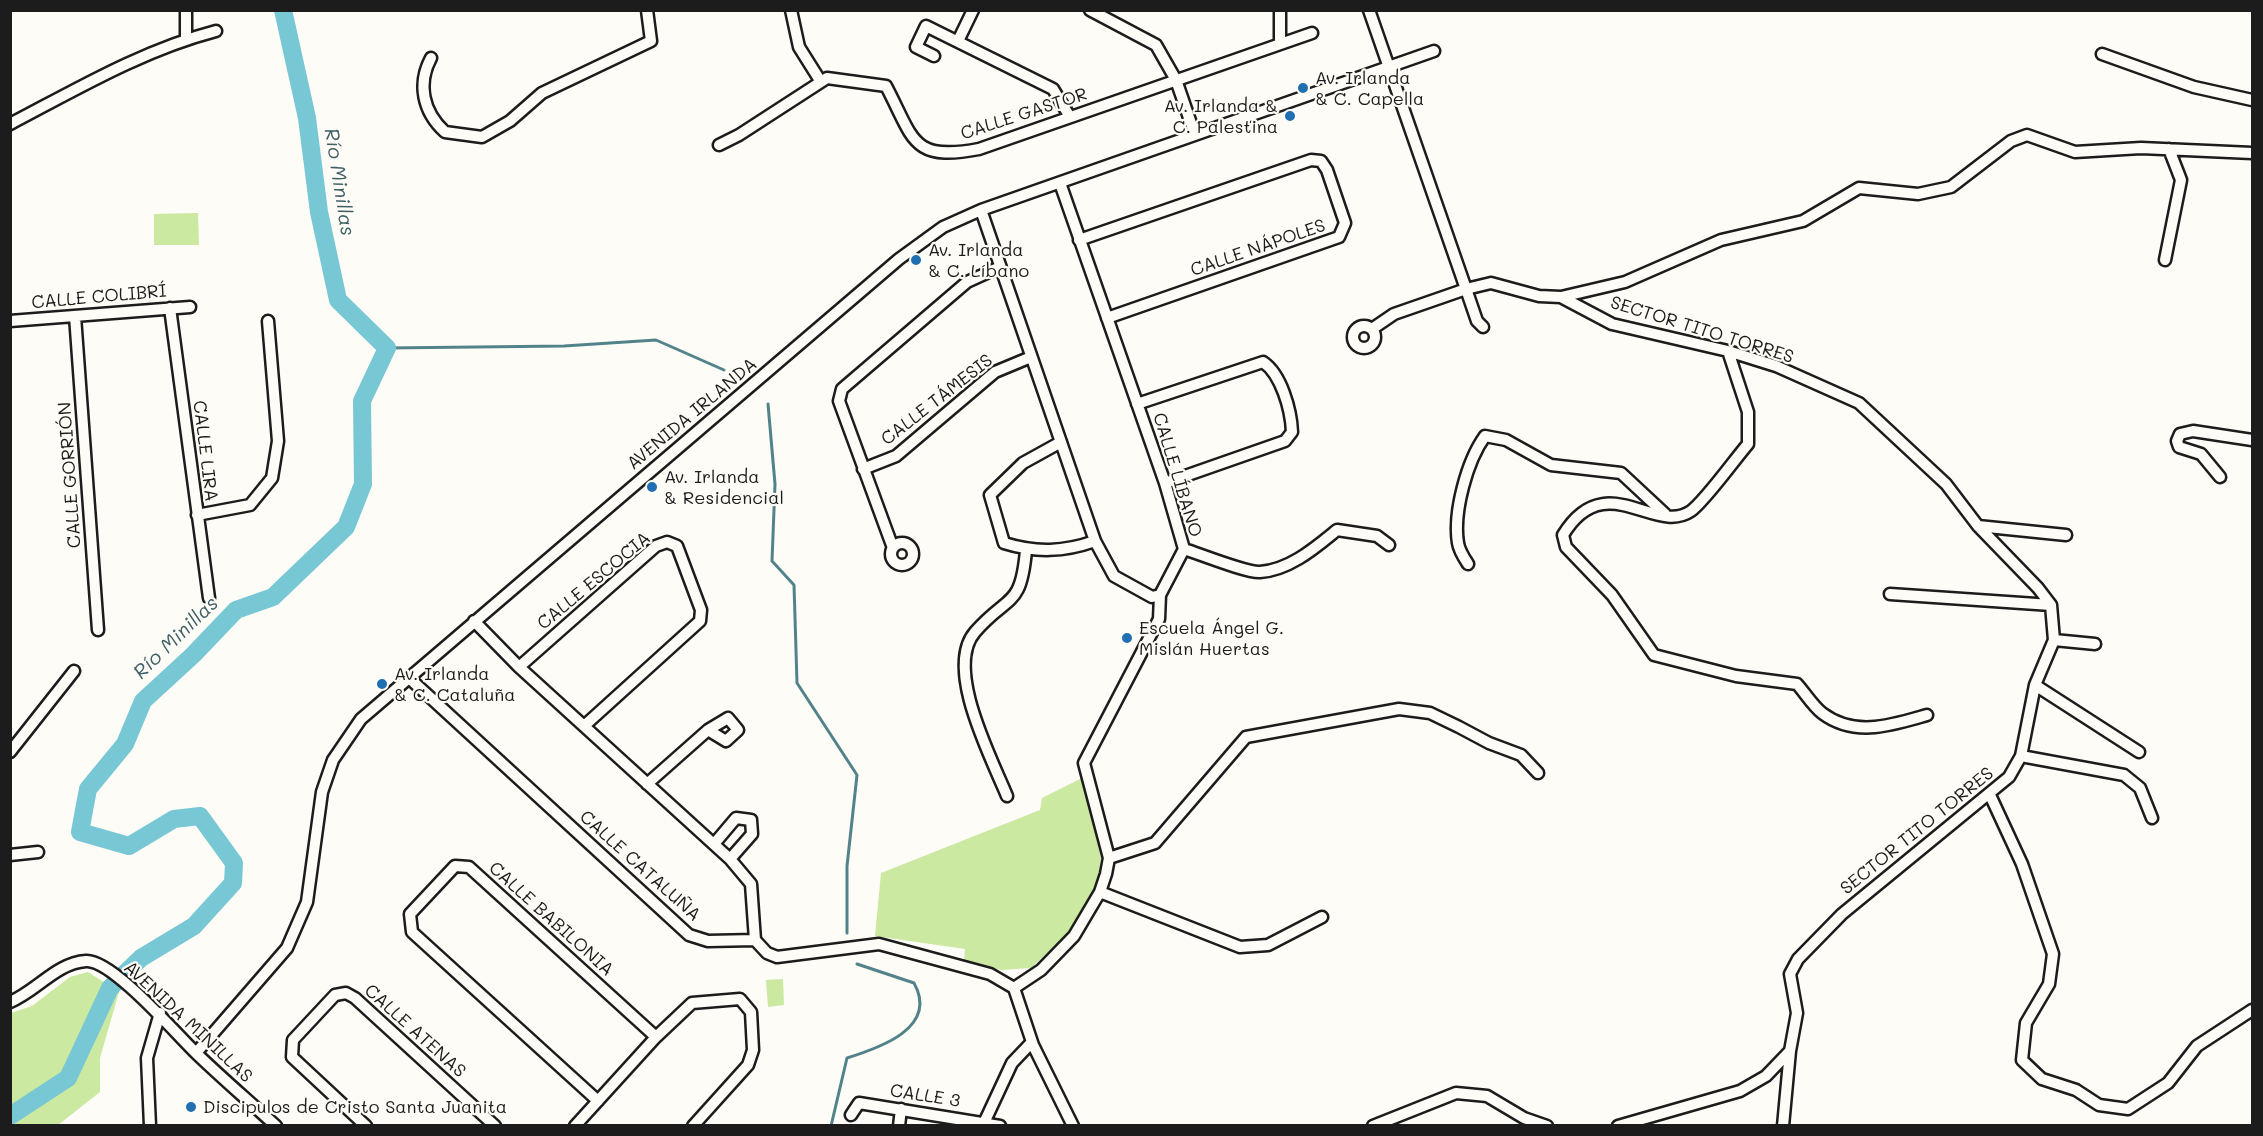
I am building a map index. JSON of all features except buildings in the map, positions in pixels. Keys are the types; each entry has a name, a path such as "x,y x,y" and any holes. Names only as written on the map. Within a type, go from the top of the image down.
{"street":[{"path":"186,10 186,39"},
{"path":"431,58 423,82 424,102 429,114 445,132 482,137 510,121 542,93 651,41 647,10"},
{"path":"718,145 739,135 821,82 800,47 791,10"},
{"path":"958,41 973,10"},
{"path":"1090,10 1156,45 1176,80 1195,135"},
{"path":"1280,10 1280,43"},
{"path":"1369,10 1477,321 1483,327"},
{"path":"934,56 916,47 926,26 1053,89 1070,117"},
{"path":"10,124 106,74 186,39 216,31"},
{"name":"CALLE GASTOR","path":"821,82 827,78 886,86 916,142 931,153 952,154 979,149 1312,33"},
{"name":"AVENIDA IRLANDA","path":"196,1053 287,948 307,902 322,792 333,760 361,719 898,260 943,227 981,210 1434,51"},
{"path":"2102,54 2194,87 2253,100"},
{"path":"1372,329 1394,314 1466,289 1491,283 1539,296 1561,297 1625,282 1720,240 1803,221 1859,188 1918,194 1952,187 2011,141 2027,135 2075,152 2169,149 2253,153"},
{"path":"2165,260 2181,180 2169,149"},
{"name":"CALLE NÁPOLES","path":"1080,240 1311,160 1321,161 1334,191 1345,223 1339,237 1107,318"},
{"name":"CALLE LÍBANO","path":"1060,183 1165,483 1184,549 1161,595 1159,619 1084,763 1109,858"},
{"path":"981,210 1095,542 1114,576 1152,597 1161,595"},
{"path":"892,548 839,401 842,389 967,282 1000,267"},
{"name":"SECTOR TITO TORRES","path":"1561,297 1612,324 1728,351 1776,366 1859,404 1946,484 1978,526 2038,588 2051,605 2054,640 2035,685 2021,756 2009,777 1990,795 1842,914 1798,959 1790,974 1797,1013 1790,1051 1783,1125"},
{"name":"CALLE COLIBRÍ","path":"10,321 190,307"},
{"name":"CALLE LIRA","path":"170,308 209,598"},
{"name":"CALLE GORRIÓN","path":"75,316 98,630"},
{"path":"197,515 250,505 272,478 278,441 268,321"},
{"path":"1728,351 1748,412 1748,444 1690,512 1668,516 1612,502 1592,507 1570,524 1563,535 1566,547 1612,595 1654,655 1736,676 1797,684 1822,713 1856,728 1881,728 1927,715"},
{"name":"CALLE TÁMESIS","path":"863,469 896,456 995,372 1031,357"},
{"path":"1137,404 1263,362 1274,369 1292,418 1292,432 1285,441 1165,483"},
{"path":"2220,477 2201,454 2179,447 2177,441 2180,434 2193,431 2253,440"},
{"path":"1468,564 1458,545 1456,519 1473,453 1485,436 1506,440 1551,465 1621,473 1668,516"},
{"path":"1061,442 1023,463 990,495 1004,543 1026,550 1069,550 1095,542"},
{"path":"1978,526 2066,535"},
{"path":"1184,549 1259,573 1285,565 1306,555 1337,530 1377,536 1389,545"},
{"name":"CALLE ESCOCIA","path":"519,667 656,546 667,542 677,546 701,610 700,621 584,726"},
{"path":"1007,796 978,727 965,675 964,649 975,632 1014,598 1023,579 1026,550"},
{"path":"1890,594 2051,605"},
{"path":"474,621 519,667 730,859 751,884 755,940 767,953 777,957 879,944 990,974 1014,988 1032,1042 1074,1125"},
{"path":"2054,640 2095,644"},
{"path":"10,752 74,671"},
{"name":"CALLE CATALUÑA","path":"408,677 689,935 708,941 755,940"},
{"path":"2035,685 2139,752"},
{"path":"1014,988 1041,970 1074,936 1100,892 1109,858 1155,843 1246,737 1399,710 1430,713 1521,755 1538,773"},
{"path":"647,784 708,730"},
{"path":"2021,756 2124,776 2140,788 2152,818"},
{"path":"1990,795 2022,864 2053,954 2049,984 2026,1023 2022,1060 2042,1079 2076,1090 2099,1105 2128,1109 2168,1083 2197,1046 2253,1010"},
{"path":"714,844 736,818 751,820 752,834 730,859"},
{"path":"10,855 38,852"},
{"name":"CALLE BABILONIA","path":"598,1101 412,932 410,914 441,879 455,866 469,867 656,1037"},
{"path":"1100,892 1240,947 1268,945 1322,917"},
{"name":"AVENIDA MINILLAS","path":"10,1002 28,995 65,966 88,961 104,967 160,1013 196,1053 276,1125"},
{"name":"CALLE ATENAS","path":"366,1125 292,1057 293,1040 335,996 346,993 356,998 495,1125"},
{"path":"575,1125 656,1037 692,1003 740,999 751,1012 753,1050 748,1065 693,1125"},
{"path":"150,1125 147,1058 160,1013"},
{"path":"984,1123 1012,1063 1032,1042"},
{"path":"1618,1125 1740,1091 1766,1076 1790,1051"},
{"path":"1373,1125 1456,1093 1488,1096 1524,1118 1547,1125"},
{"name":"CALLE 3","path":"851,1115 859,1103 1000,1125"},
{"path":"899,1125 902,1109"}],"green space":[{"path":"198,213 199,245 154,245 154,214"},
{"path":"1082,778 1101,858 1097,884 1077,925 1031,968 1001,970 964,961 965,949 875,936 881,873 1040,810 1042,798"},
{"path":"88,972 119,992 100,1058 100,1092 58,1125 11,1125 11,1013 32,1006 70,977"},
{"path":"783,979 784,1005 768,1007 766,980"}],"waterway":[{"name":"Río Minillas","path":"10,1116 68,1078 110,988 141,958 194,926 233,883 234,863 200,816 174,819 129,846 80,832 88,789 125,744 143,701 193,655 236,610 273,597 346,527 363,484 362,401 387,348 338,300 319,212 307,118 283,10"},
{"path":"387,348 564,346 656,340 724,370"},
{"path":"768,404 775,484 772,561 794,585 797,683 857,775 847,866 847,933"},
{"path":"831,1126 847,1058 889,1042 902,1034 919,1012 920,999 914,983 857,964"}],"place":[{"name":"Av. Irlanda & C. Capella","path":"1303,88"},
{"name":"Av. Irlanda & C. Palestina","path":"1290,116"},
{"name":"Av. Irlanda & C. Líbano","path":"916,260"},
{"name":"Av. Irlanda & Residencial","path":"652,487"},
{"name":"Escuela Ángel G. Mislán Huertas","path":"1127,638"},
{"name":"Av. Irlanda & C. Cataluña","path":"382,684"},
{"name":"Discipulos de Cristo Santa Juanita","path":"191,1107"}]}
